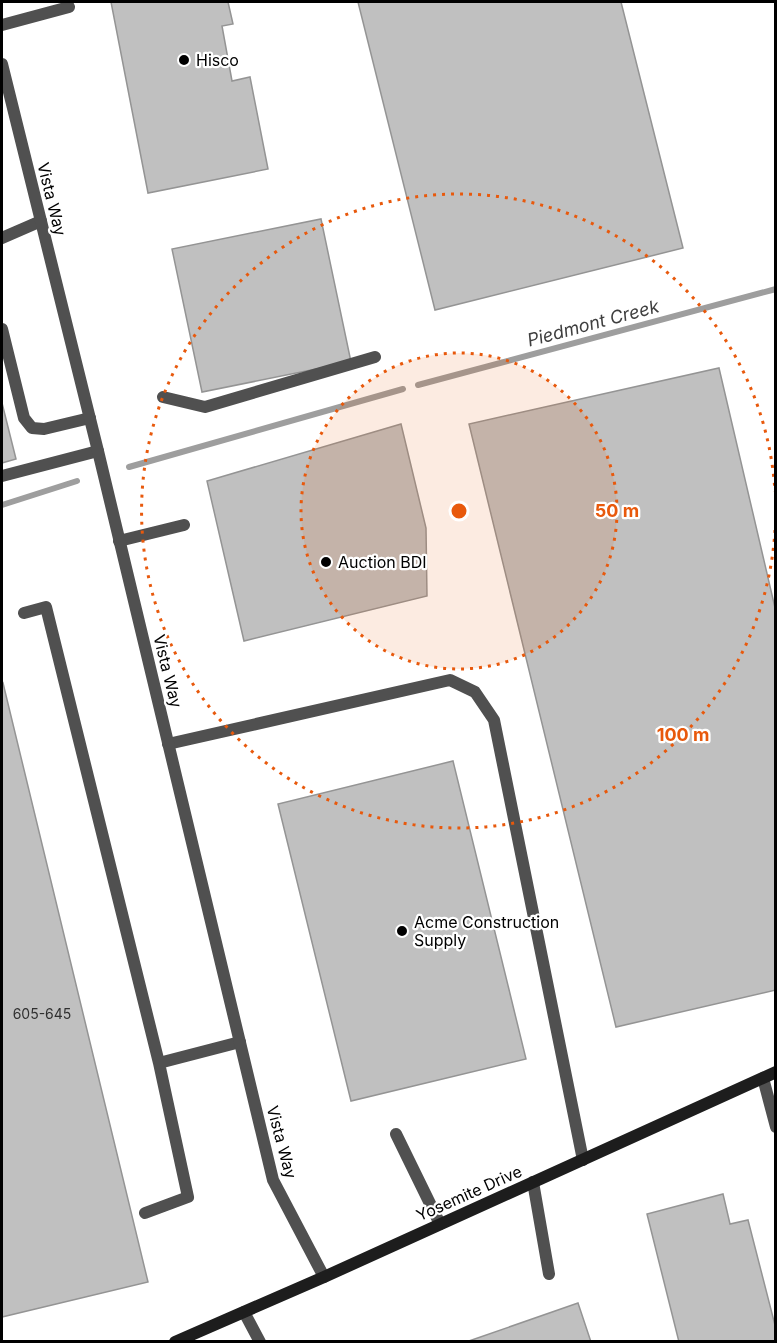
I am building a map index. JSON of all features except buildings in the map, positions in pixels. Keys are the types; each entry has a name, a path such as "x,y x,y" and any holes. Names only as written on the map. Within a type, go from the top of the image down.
{"main road":[{"name":"Yosemite Drive","path":"175,1341 324,1277 776,1072"}],"street":[{"path":"2,25 69,7"},
{"name":"Vista Way","path":"2,64 90,418 273,1180 324,1277"},
{"path":"2,238 41,221"},
{"path":"2,328 24,418 32,428 44,429 90,418"},
{"path":"163,398 205,407 375,357"},
{"path":"2,476 98,451"},
{"path":"119,541 184,525"},
{"path":"24,613 46,607 159,1063 188,1197 145,1213"},
{"path":"168,744 450,680 475,692 494,720 583,1160"},
{"path":"159,1063 240,1042"},
{"path":"763,1078 776,1127"},
{"path":"396,1134 440,1224"},
{"path":"533,1182 549,1274"},
{"path":"244,1312 260,1341"}],"waterway":[{"name":"Piedmont Creek","path":"418,385 776,289"},
{"name":"Piedmont Creek","path":"129,467 403,389"},
{"name":"Piedmont Creek","path":"2,505 77,481"}],"place":[{"name":"Hisco","path":"184,60"},
{"name":"Auction BDI","path":"326,562"},
{"name":"Acme Construction Supply","path":"402,931"}]}
